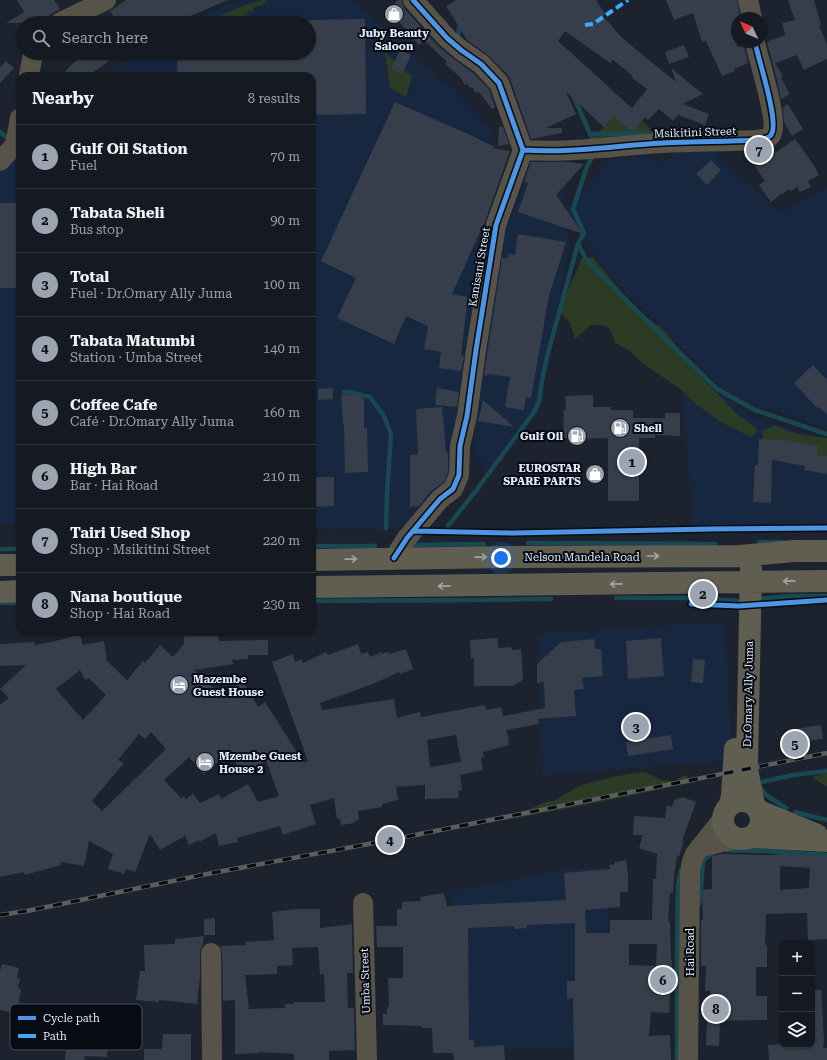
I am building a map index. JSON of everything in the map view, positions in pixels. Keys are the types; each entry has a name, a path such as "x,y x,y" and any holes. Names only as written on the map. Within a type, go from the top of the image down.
{"main road":[{"name":"Nelson Mandela Road","path":"316,560 746,555 794,550 827,551"},
{"path":"745,582 746,555"},
{"path":"0,565 16,565"},
{"path":"316,587 827,581"},
{"name":"Dr.Omary Ally Juma","path":"745,582 747,769 757,808"},
{"name":"Dr.Omary Ally Juma","path":"726,812 732,795 734,779 745,582"},
{"path":"0,592 16,591"},
{"path":"738,801 742,801 751,803 757,808 827,840 744,838 730,836 723,826 726,812 738,801"},
{"path":"744,838 756,833 760,828 761,823 757,808"}],"street":[{"path":"73,16 106,0"},
{"path":"413,0 447,38 481,64 499,83 523,150"},
{"path":"748,0 751,12"},
{"name":"Msikitini Street","path":"523,150 569,150 663,143 757,140 767,138 771,136 773,132 773,123 769,95 757,48"},
{"path":"30,72 32,60"},
{"path":"0,161 15,145 16,140"},
{"name":"Kanisani Street","path":"394,558 407,538 440,499 453,490 459,476 460,446 467,416 496,225 523,150"},
{"name":"Hai Road","path":"688,1060 690,872 694,854 726,812"},
{"path":"700,847 744,838"},
{"name":"Umba Street","path":"363,903 367,1060"},
{"path":"211,953 212,1060"}],"shaded area":[{"path":"245,0 354,0 439,79 455,89 493,132 477,179 490,206 493,208 454,482 418,518 403,525 386,530 316,528 316,72 111,72 124,60 316,60 316,16 203,16 228,4"},
{"path":"713,149 780,212 827,187 827,428 742,401 719,387 652,317 612,279 563,214 610,159 648,155 656,161 673,159 673,153"},
{"path":"16,158 16,524 0,523 0,172"},
{"path":"533,161 568,162 577,164 556,211 570,240 551,354 538,414 487,471 473,453 478,394 503,238"},
{"path":"680,363 757,420 827,439 827,525 693,525"},
{"path":"725,622 732,760 542,775 538,634"},
{"path":"581,867 608,868 607,1045 545,1050 506,1047 446,1049 452,891"}],"green space":[{"path":"267,0 262,5 253,8 253,12 248,11 248,15 220,16 248,4"},
{"path":"385,53 412,76 406,97 390,88"},
{"path":"626,103 650,129 648,140 585,146"},
{"path":"593,257 636,310 663,329 704,380 737,414 758,430 751,437 721,422 696,404 679,388 642,363 629,350 615,343 612,332 608,327 591,325 575,339 570,323 559,311 582,258"},
{"path":"775,425 794,433 827,438 827,466 763,440 762,432"},
{"path":"644,772 662,780 675,781 684,775 695,782 511,819 545,802 553,801 581,785 617,776"},
{"path":"827,773 827,787 812,777"}],"building":[{"path":"17,0 54,0 60,9 48,16 17,16 24,12"},
{"path":"126,0 228,0 190,16 113,16 110,11"},
{"path":"398,0 402,0 404,8 438,46 473,73 489,89 495,107 492,109 478,91 476,93 472,87 470,88 467,84 465,85 460,77 445,64 447,62 424,40 419,45 388,9"},
{"path":"456,0 596,0 605,14 603,16 622,38 676,82 671,68 703,94 683,104 709,114 705,125 678,115 673,121 659,109 648,120 645,117 632,132 614,116 604,127 566,92 576,114 546,128 562,128 562,133 531,139 508,75 489,56 467,40 446,6","holes":["565,31 610,63 613,60 633,76 631,77 647,89 632,108 558,41"]},
{"path":"666,0 737,0 739,12 731,12 731,48 745,48 748,63 734,69 735,71 722,76 706,41 702,42 693,13 674,20"},
{"path":"788,0 814,0 821,25 819,26 827,44 827,59 804,70 797,55 775,63 783,76 781,78 790,94 781,99 777,81 780,78 777,80 767,42 785,35 782,23 795,20"},
{"path":"16,17 16,23 6,23"},
{"path":"365,19 366,114 316,115 316,72 177,72 178,60 316,60 316,20"},
{"path":"684,45 689,57 669,64 665,52"},
{"path":"400,50 411,55 402,74 391,69"},
{"path":"77,60 110,60 94,72 65,72"},
{"path":"6,61 14,68 0,83 0,67"},
{"path":"395,102 495,147 492,148 510,151 486,219 452,294 468,297 461,355 464,356 461,371 439,368 441,352 424,349 428,326 406,316 394,344 337,318 356,278 321,261"},
{"path":"788,104 803,129 792,136 784,122 783,107"},
{"path":"499,127 503,127 509,144 498,146"},
{"path":"795,139 819,175 808,181 811,187 800,192 797,187 791,191 789,189 771,202 759,185 765,181 755,167"},
{"path":"711,160 721,170 707,185 696,174"},
{"path":"531,162 569,162 584,164 556,195 583,234 518,212 528,183 524,182"},
{"path":"0,203 16,203 16,288 0,288"},
{"path":"518,234 566,242 549,296 531,398 526,397 524,410 505,407 510,377 488,374 487,376 484,375 502,258 508,258 509,254 515,255"},
{"path":"813,365 827,380 827,415 819,407 817,408 794,383"},
{"path":"333,388 333,399 318,400 318,389"},
{"path":"437,388 459,392 457,407 435,405"},
{"path":"356,394 364,399 364,428 367,428 368,472 345,473 344,424 341,395"},
{"path":"593,395 593,407 611,407 610,410 633,410 633,418 665,418 665,413 680,413 680,436 655,435 655,438 639,438 639,501 608,501 608,438 563,438 564,409 566,410 565,396"},
{"path":"483,400 514,427 478,421"},
{"path":"442,407 446,452 448,452 448,472 444,482 431,491 419,506 410,507 410,455 418,455 416,409"},
{"path":"759,439 784,440 818,446 817,455 827,456 827,474 804,470 805,466 772,460 771,503 753,502 755,465 758,465"},
{"path":"316,477 334,477 334,506 316,507"},
{"path":"73,636 81,636 83,645 104,641 107,661 127,680 143,661 145,663 160,645 173,657 184,644 184,637 218,636 219,641 268,640 268,655 248,655 248,659 231,660 234,664 194,670 218,692 221,689 222,691 242,679 258,707 265,702 304,763 308,761 272,662 293,654 295,662 301,659 303,663 326,652 328,655 358,644 361,654 368,652 370,657 382,652 382,654 389,652 390,654 406,649 413,669 400,674 399,672 373,684 320,703 322,710 394,699 397,718 420,712 421,717 485,705 486,710 501,707 503,716 545,708 544,682 537,683 537,664 561,642 594,639 595,649 601,649 603,676 582,678 584,689 574,690 576,716 538,719 539,724 506,730 509,745 483,752 484,757 481,758 483,770 460,775 462,790 458,791 459,798 425,799 425,785 396,787 398,800 382,804 382,807 358,811 359,820 355,821 355,823 341,825 340,819 337,819 334,798 310,805 316,824 283,835 280,826 237,838 238,842 219,846 216,833 199,842 199,840 189,845 185,836 160,850 150,834 135,872 126,869 124,874 108,869 113,854 89,841 84,866 61,862 61,865 25,875 24,872 0,877 0,705 9,698 0,689 26,665 0,666 0,644 34,642 35,645","holes":["80,670 85,680 89,678 106,695 83,720 56,689","151,732 166,749 102,811 92,801 124,763 118,760 139,734 145,739","456,735 461,762 430,767 427,740","231,755 243,775 266,761 279,796 258,802 248,784 221,799 219,794 200,803 193,794 186,799 184,796 181,798 164,780 189,757 204,774 225,756 227,758"]},
{"path":"498,638 498,648 511,647 512,650 521,649 523,680 513,686 474,686 474,658 471,658 470,640"},
{"path":"661,638 664,676 628,679 626,641"},
{"path":"693,659 705,660 703,683 691,682"},
{"path":"821,725 823,739 798,742 796,729"},
{"path":"671,735 673,749 628,756 626,742"},
{"path":"683,797 696,802 682,841 684,841 679,856 677,856 673,893 670,893 668,921 670,921 672,960 669,1013 651,1012 649,1036 670,1035 671,1060 574,1060 573,998 567,999 567,981 575,981 575,923 527,925 527,928 514,929 514,926 468,928 469,1040 474,1040 474,1047 504,1045 505,1060 454,1060 453,1053 433,1053 432,1028 422,1028 422,1026 383,1025 383,1014 387,1014 387,1007 389,1007 388,978 403,978 403,947 377,947 376,926 397,926 397,909 402,909 402,902 421,901 420,897 444,893 447,906 566,900 564,873 610,869 609,865 626,860 628,892 620,892 620,907 585,910 586,933 610,933 610,920 652,920 653,879 656,879 657,854 639,848 643,835 633,835 634,816 665,818 667,805 672,807 674,800","holes":["629,944 657,944 656,966 629,965"]},
{"path":"721,854 786,854 827,857 827,939 808,940 807,913 766,914 765,945 767,945 767,967 756,967 756,996 767,996 767,1020 711,1021 710,991 705,991 706,966 701,966 701,920 703,918 702,890 712,889 712,856","holes":["780,866 810,868 809,888 780,890"]},
{"path":"296,909 320,909 320,928 352,924 353,973 347,973 348,1008 354,1008 355,1050 329,1051 329,1060 294,1060 294,1054 259,1052 235,1054 235,1000 223,1001 222,953 220,946 246,945 245,942 274,940 272,912","holes":["318,947 320,975 324,974 325,1002 294,1002 294,1004 285,1004 285,1008 249,1009 245,975 277,974 277,966 293,965 292,948"]},
{"path":"215,918 215,935 204,935 204,919"},
{"path":"204,936 200,953 200,976 197,1004 159,1000 159,1002 136,1000 140,971 145,971 144,945 175,944 175,939"},
{"path":"2,964 19,968 17,978 20,978 18,988 21,989 18,1004 10,1004 10,1012 0,1010 0,971"},
{"path":"815,990 821,990 824,1040 823,1048 827,1048 827,1060 769,1060 768,1045 779,1044 779,1048 815,1048"},
{"path":"707,1022 720,1022 719,1046 706,1045"},
{"path":"163,1034 191,1034 191,1060 144,1060 144,1049 162,1049"},
{"path":"66,1050 107,1050 107,1057 85,1056 84,1060 65,1060"}],"waterway":[{"path":"456,37 457,39 459,28 463,24"},
{"path":"574,97 593,141"},
{"path":"0,132 6,137"},
{"path":"590,134 674,133"},
{"path":"448,526 534,412 539,402 548,353 578,244 584,233 573,209 586,169 592,157 589,157"},
{"path":"578,244 586,259 717,389 755,410 827,434"},
{"path":"344,392 370,397 384,416 391,434 386,528"},
{"path":"759,542 782,542"},
{"path":"528,543 715,544"},
{"path":"410,545 484,544"},
{"path":"316,546 375,546"},
{"path":"0,549 16,549"},
{"path":"757,599 792,596 827,596"},
{"path":"616,598 695,598 739,601 745,600"},
{"path":"316,601 551,599"},
{"path":"0,603 16,603"},
{"path":"786,808 766,795 757,783 793,775 827,771"},
{"path":"795,812 827,820"},
{"path":"726,850 827,855"},
{"path":"699,904 703,861 713,853"},
{"path":"677,1060 678,885 681,870"}],"railway":[{"path":"0,915 390,840 827,753"}],"marked path":[{"path":"585,25 593,24 628,0"}],"cycle path":[{"path":"394,558 407,538 440,499 453,489 459,475 460,446 467,416 496,225 523,150 499,83 481,64 447,38 413,0"},
{"path":"523,150 570,150 662,143 765,139 771,135 773,118 768,90 757,48"},
{"path":"414,531 514,533 827,528"},
{"path":"691,604 739,606 827,600"}],"place":[{"name":"Juby Beauty Saloon","path":"394,14"},
{"name":"Tairi Used Shop","path":"759,150"},
{"name":"Shell","path":"620,428"},
{"name":"Gulf Oil","path":"577,436"},
{"name":"Gulf Oil Station","path":"632,462"},
{"name":"EUROSTAR SPARE PARTS","path":"595,474"},
{"name":"Tabata Sheli","path":"703,594"},
{"name":"Mazembe Guest House","path":"179,685"},
{"name":"Total","path":"636,727"},
{"name":"Coffee Cafe","path":"795,744"},
{"name":"Mzembe Guest House 2","path":"205,762"},
{"name":"Tabata Matumbi","path":"390,840"},
{"name":"High Bar","path":"663,980"},
{"name":"Nana boutique","path":"716,1009"}]}
